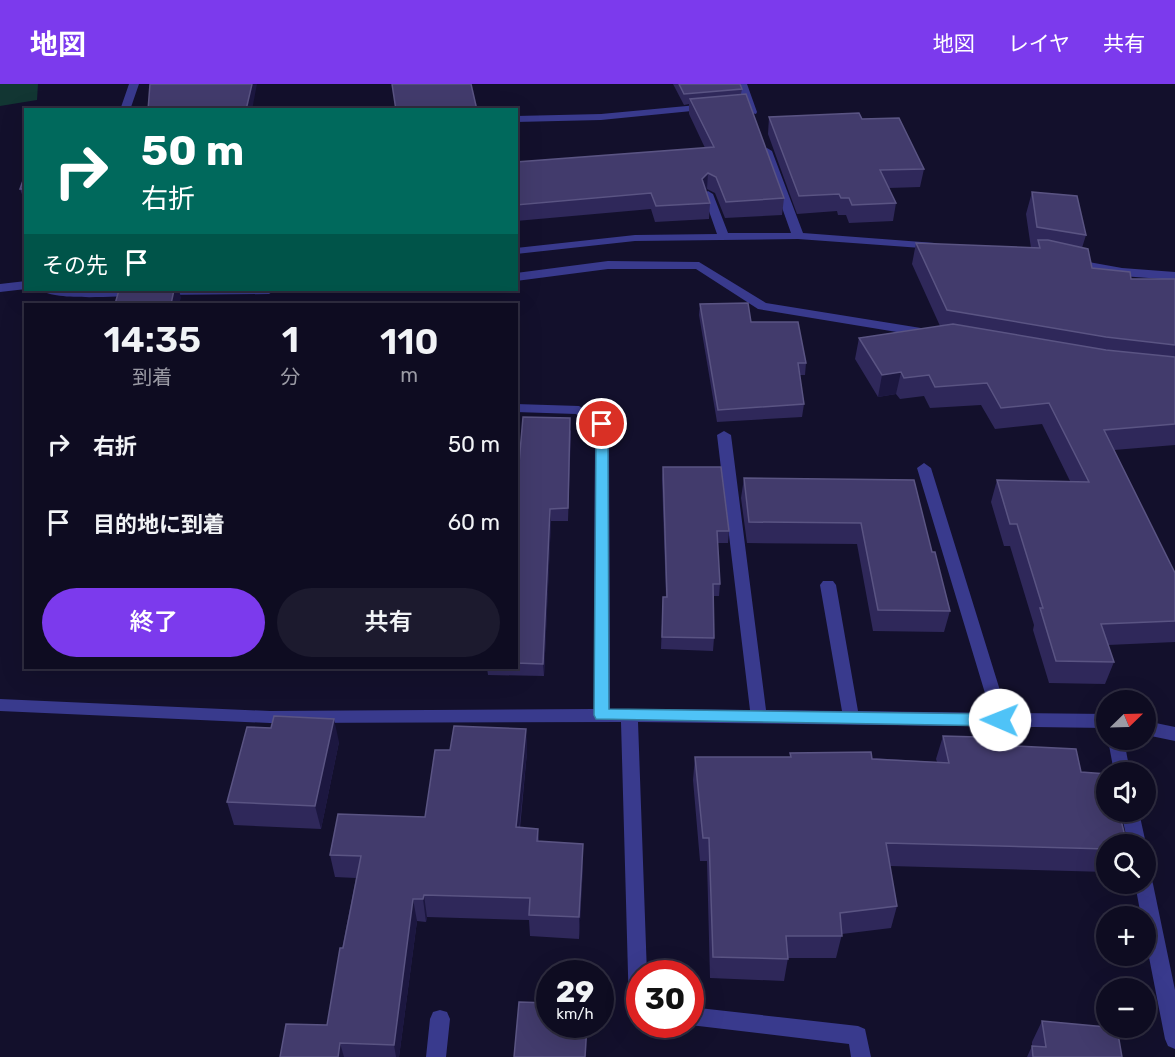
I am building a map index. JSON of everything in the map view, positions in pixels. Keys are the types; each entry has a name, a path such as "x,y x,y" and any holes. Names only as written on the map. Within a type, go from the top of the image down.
{"street":[{"path":"126,108 134,84"},
{"path":"742,84 743,104 757,126"},
{"path":"518,119 601,117 715,107"},
{"path":"761,137 798,236"},
{"path":"708,194 724,237"},
{"path":"518,251 635,238 798,236 943,247"},
{"path":"1054,259 1122,272 1175,276"},
{"path":"518,277 608,265 699,266 762,306 942,336"},
{"path":"0,288 24,286"},
{"path":"54,291 69,293 202,291"},
{"path":"518,408 579,411 602,424 602,715"},
{"path":"724,435 759,717"},
{"path":"924,468 1000,720"},
{"path":"828,585 851,718"},
{"path":"0,705 270,717 629,715 1096,721"},
{"path":"629,715 637,960"},
{"path":"1156,730 1175,734"},
{"path":"1146,894 1175,1039"},
{"path":"704,1018 858,1036 861,1057"},
{"path":"436,1057 440,1019"}],"green space":[{"path":"0,84 38,84 37,100 0,106"}],"building":[{"path":"150,84 252,84 246,108 148,108"},
{"path":"392,84 471,84 477,108 396,108"},
{"path":"679,84 740,84 742,89 684,94"},
{"path":"746,94 784,198 726,202 716,177 708,173 702,179 710,203 656,206 651,193 518,205 518,162 714,147 690,99"},
{"path":"859,113 862,119 899,118 924,169 880,170 896,203 852,205 849,198 841,198 839,194 799,196 769,117"},
{"path":"24,178 24,189 20,189"},
{"path":"1032,192 1077,196 1086,235 1037,227"},
{"path":"1038,240 1088,249 1092,268 1130,272 1131,279 1175,279 1175,345 1106,337 947,310 916,243 1040,248"},
{"path":"119,291 174,291 171,303 115,303"},
{"path":"748,303 751,322 798,322 806,363 798,363 804,404 718,410 700,304"},
{"path":"953,324 1106,350 1175,357 1175,424 1104,430 1175,573 1175,621 1101,624 1114,662 1056,661 1040,608 1043,608 1017,524 1010,524 997,480 1089,482 1049,403 1001,408 987,383 935,387 929,375 904,378 901,372 882,375 859,338"},
{"path":"523,417 570,418 568,508 550,509 543,664 518,663 518,475"},
{"path":"663,467 721,467 729,531 717,531 720,584 713,584 714,638 662,637 663,597 667,597"},
{"path":"744,478 914,480 950,611 878,610 861,523 749,522"},
{"path":"274,716 334,719 315,806 227,802 247,727 271,728"},
{"path":"454,726 526,729 516,827 538,829 537,841 583,844 579,917 529,915 530,898 424,895 423,899 413,899 394,1045 340,1043 338,1057 280,1057 286,1024 327,1025 340,948 343,948 361,856 330,855 338,814 425,817 435,750 450,750"},
{"path":"943,736 1014,738 1016,746 1076,749 1081,772 1096,773 1096,822 1122,822 1124,834 1096,834 1096,849 886,843 897,906 840,913 842,936 786,936 788,959 713,957 709,838 703,838 695,757 791,757 790,753 871,752 872,759 949,763"},
{"path":"519,1002 536,1003 536,1038 586,1038 585,1057 514,1057"},
{"path":"1042,1021 1096,1026 1096,1038 1119,1038 1122,1057 1033,1057 1032,1046 1046,1047"}],"route":[{"path":"602,424 602,715 1000,720"}]}
